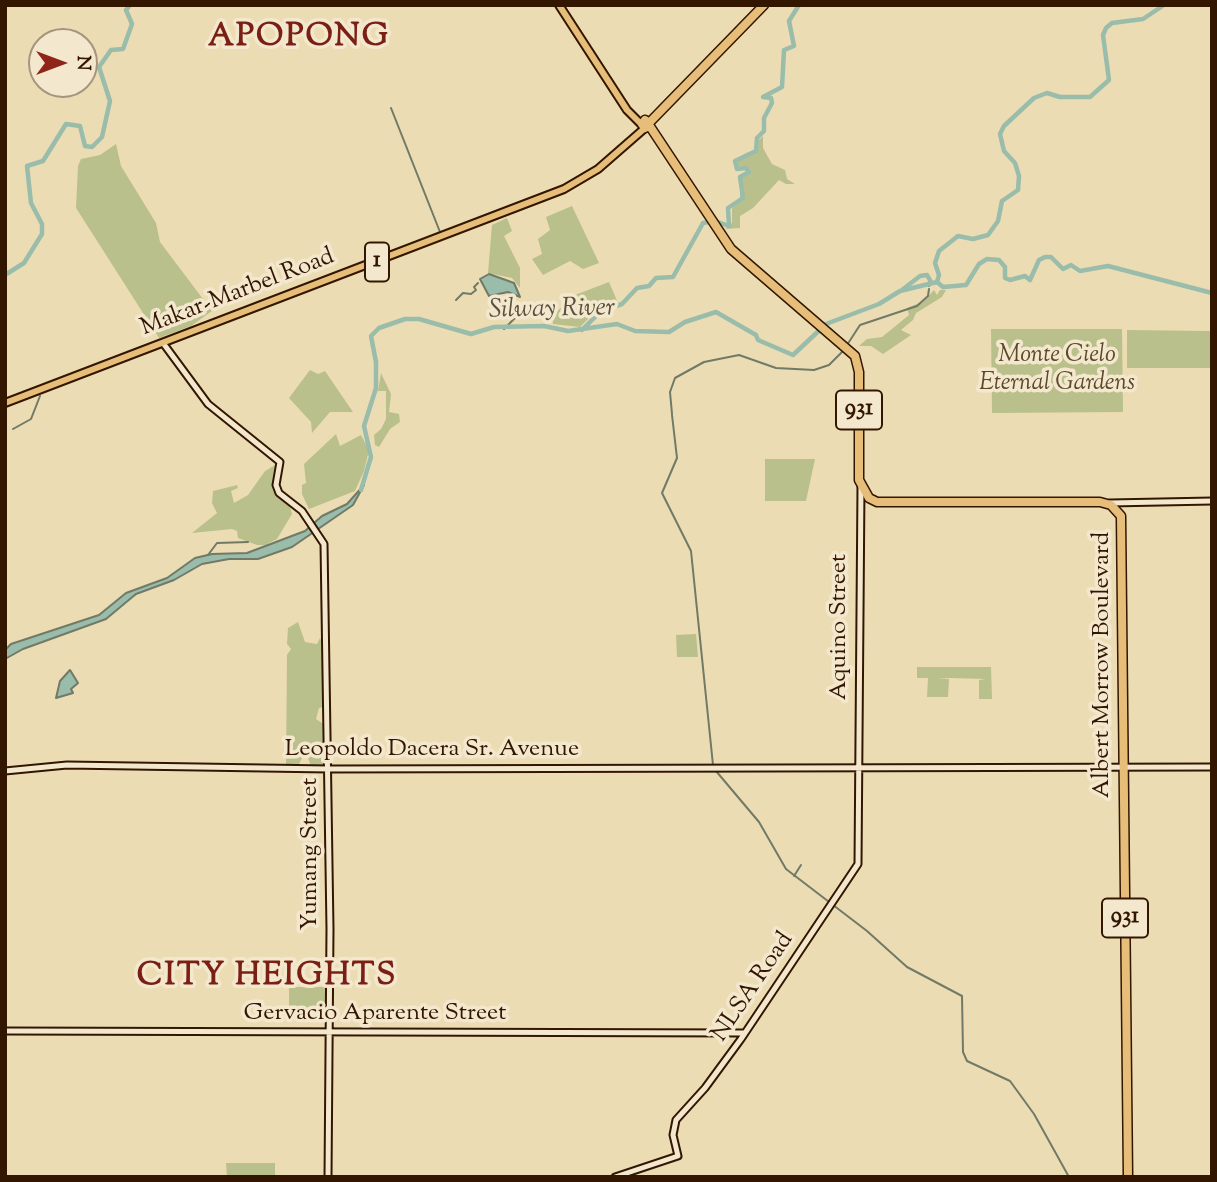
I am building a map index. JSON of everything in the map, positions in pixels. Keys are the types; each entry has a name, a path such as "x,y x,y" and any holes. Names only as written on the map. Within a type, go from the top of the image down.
{"highway":[{"name":"1","path":"643,124 764,5"},
{"name":"931","path":"643,124 734,253 840,341 858,363 861,486"},
{"name":"Albert Morrow Boulevard","path":"861,486 869,498 882,502 1108,503 1118,512 1123,523 1127,1177"}],"main road":[{"name":"931","path":"559,5 643,124"},
{"name":"Makar-Marbel Road","path":"7,404 564,189 598,169 630,140 643,124"},
{"name":"Yumang Street","path":"163,343 215,411 280,462 277,491 302,511 318,533 325,551 329,769 328,1177"},
{"name":"Aquino Street","path":"859,769 861,486"},
{"path":"1108,503 1212,501"},
{"path":"1123,523 1124,503"},
{"name":"Leopoldo Dacera Sr. Avenue","path":"5,771 67,765 329,769 1212,767"},
{"name":"NLSA Road","path":"615,1177 678,1156 673,1132 677,1120 705,1088 744,1033 858,864 859,769"},
{"name":"Gervacio Aparente Street","path":"5,1031 744,1033"}],"green space":[{"path":"763,136 763,148 772,164 785,170 787,179 795,184 786,184 779,180 753,208 740,216 740,228 725,229 732,223 732,208 740,197 742,178 751,173 749,168 738,166 738,160 746,153 758,150 759,140"},
{"path":"116,144 121,166 156,223 160,242 212,311 191,326 159,338 76,208 78,166 81,159 100,155"},
{"path":"572,206 599,263 583,269 570,261 543,275 532,259 542,254 538,239 550,230 546,217"},
{"path":"507,218 512,231 504,236 520,268 520,288 512,278 488,273 492,225"},
{"path":"609,282 618,303 600,307 580,327 553,324 552,317 566,302 572,301 575,295"},
{"path":"934,290 937,295 940,290 946,290 942,297 916,313 913,320 901,330 911,335 883,354 871,346 859,346 867,339 882,337 909,315 907,308 924,301"},
{"name":"Monte Cielo Eternal Gardens","path":"991,329 1122,329 1123,412 992,413"},
{"path":"1127,330 1212,331 1212,368 1127,368"},
{"path":"310,370 318,374 325,371 353,412 330,412 312,433 311,422 289,398"},
{"path":"381,373 391,394 389,412 399,414 400,422 390,429 379,447 375,445 374,435 386,419 386,391 378,391"},
{"path":"336,434 340,446 361,435 369,450 364,471 355,491 309,509 302,494 302,485 306,483 304,464"},
{"path":"765,459 815,459 806,501 765,501"},
{"path":"277,464 275,491 290,506 292,514 277,539 265,545 257,545 238,538 237,531 232,529 192,533 217,513 212,503 213,491 237,485 238,488 231,491 234,503 248,495 265,471"},
{"path":"298,622 305,642 317,644 320,638 324,646 324,707 319,708 316,719 325,725 325,765 311,766 308,758 302,758 298,766 286,765 287,655 291,649 287,644 288,628"},
{"path":"696,634 698,657 677,657 676,635"},
{"path":"917,667 991,667 992,699 979,699 979,680 986,679 950,678 937,679 949,679 948,697 927,697 928,678 917,678"},
{"path":"289,987 326,987 326,1012 289,1012"},
{"path":"226,1163 275,1163 275,1177 227,1177"}],"shaded area":[{"path":"489,274 514,283 520,297 508,292 489,296 480,279"},
{"path":"364,485 353,505 292,547 258,559 229,559 202,564 174,580 136,594 106,619 23,649 5,659 5,650 11,644 99,615 126,593 167,578 195,558 212,554 247,553 305,531 322,516 347,504"},
{"path":"70,670 78,683 71,689 73,693 56,698 60,681"}],"waterway":[{"path":"5,275 24,263 42,234 42,224 31,203 27,166 43,161 66,124 80,126 85,146 92,147 102,137 110,101 99,67 111,50 123,49 132,24 126,10 130,5"},
{"path":"582,330 601,311 622,304 637,288 649,286 656,278 673,277 703,223 715,221 729,226 728,208 743,198 740,177 749,172 746,168 737,169 735,161 756,151 757,138 764,131 764,118 772,103 771,98 763,97 782,87 784,50 794,46 789,21 799,5"},
{"name":"Silway River","path":"361,490 371,457 364,426 376,388 376,362 371,336 379,328 405,319 419,319 471,334 494,327 544,326 568,331 617,324 635,331 669,332 685,322 716,312 756,335 758,340 793,355 826,324 879,304 900,291 937,282 939,275 935,263 939,251 958,236 973,239 988,235 998,221 1002,201 1018,190 1019,176 1015,163 1004,151 1000,134 1004,126 1034,98 1047,93 1060,97 1090,97 1109,80 1103,35 1106,28 1112,23 1143,19 1164,5"},
{"path":"391,108 440,232"},
{"path":"937,282 943,287 966,285 979,264 987,259 999,260 1005,267 1005,278 1010,280 1025,276 1030,280 1039,260 1051,257 1063,269 1071,265 1080,271 1108,266 1212,293"},
{"path":"902,290 920,276 927,275 931,282"},
{"path":"456,300 463,293 471,294 478,283"},
{"path":"847,345 860,325 917,306 928,296 929,289"},
{"path":"504,329 520,313"},
{"path":"672,414 670,392 675,378 704,362 739,355 776,368 814,370 829,365 844,350"},
{"path":"23,392 29,390"},
{"path":"5,399 21,393"},
{"path":"13,429 31,419 40,396"},
{"path":"672,415 677,458 662,493 691,551 713,765"},
{"path":"208,555 217,543 248,542"},
{"path":"716,771 759,822 786,869 867,931 907,967 962,996 963,1052 967,1061 1010,1081 1034,1114 1069,1177"},
{"path":"794,876 801,865"}],"district":[{"name":"APOPONG","path":"299,40"},
{"name":"CITY HEIGHTS","path":"267,979"}]}
